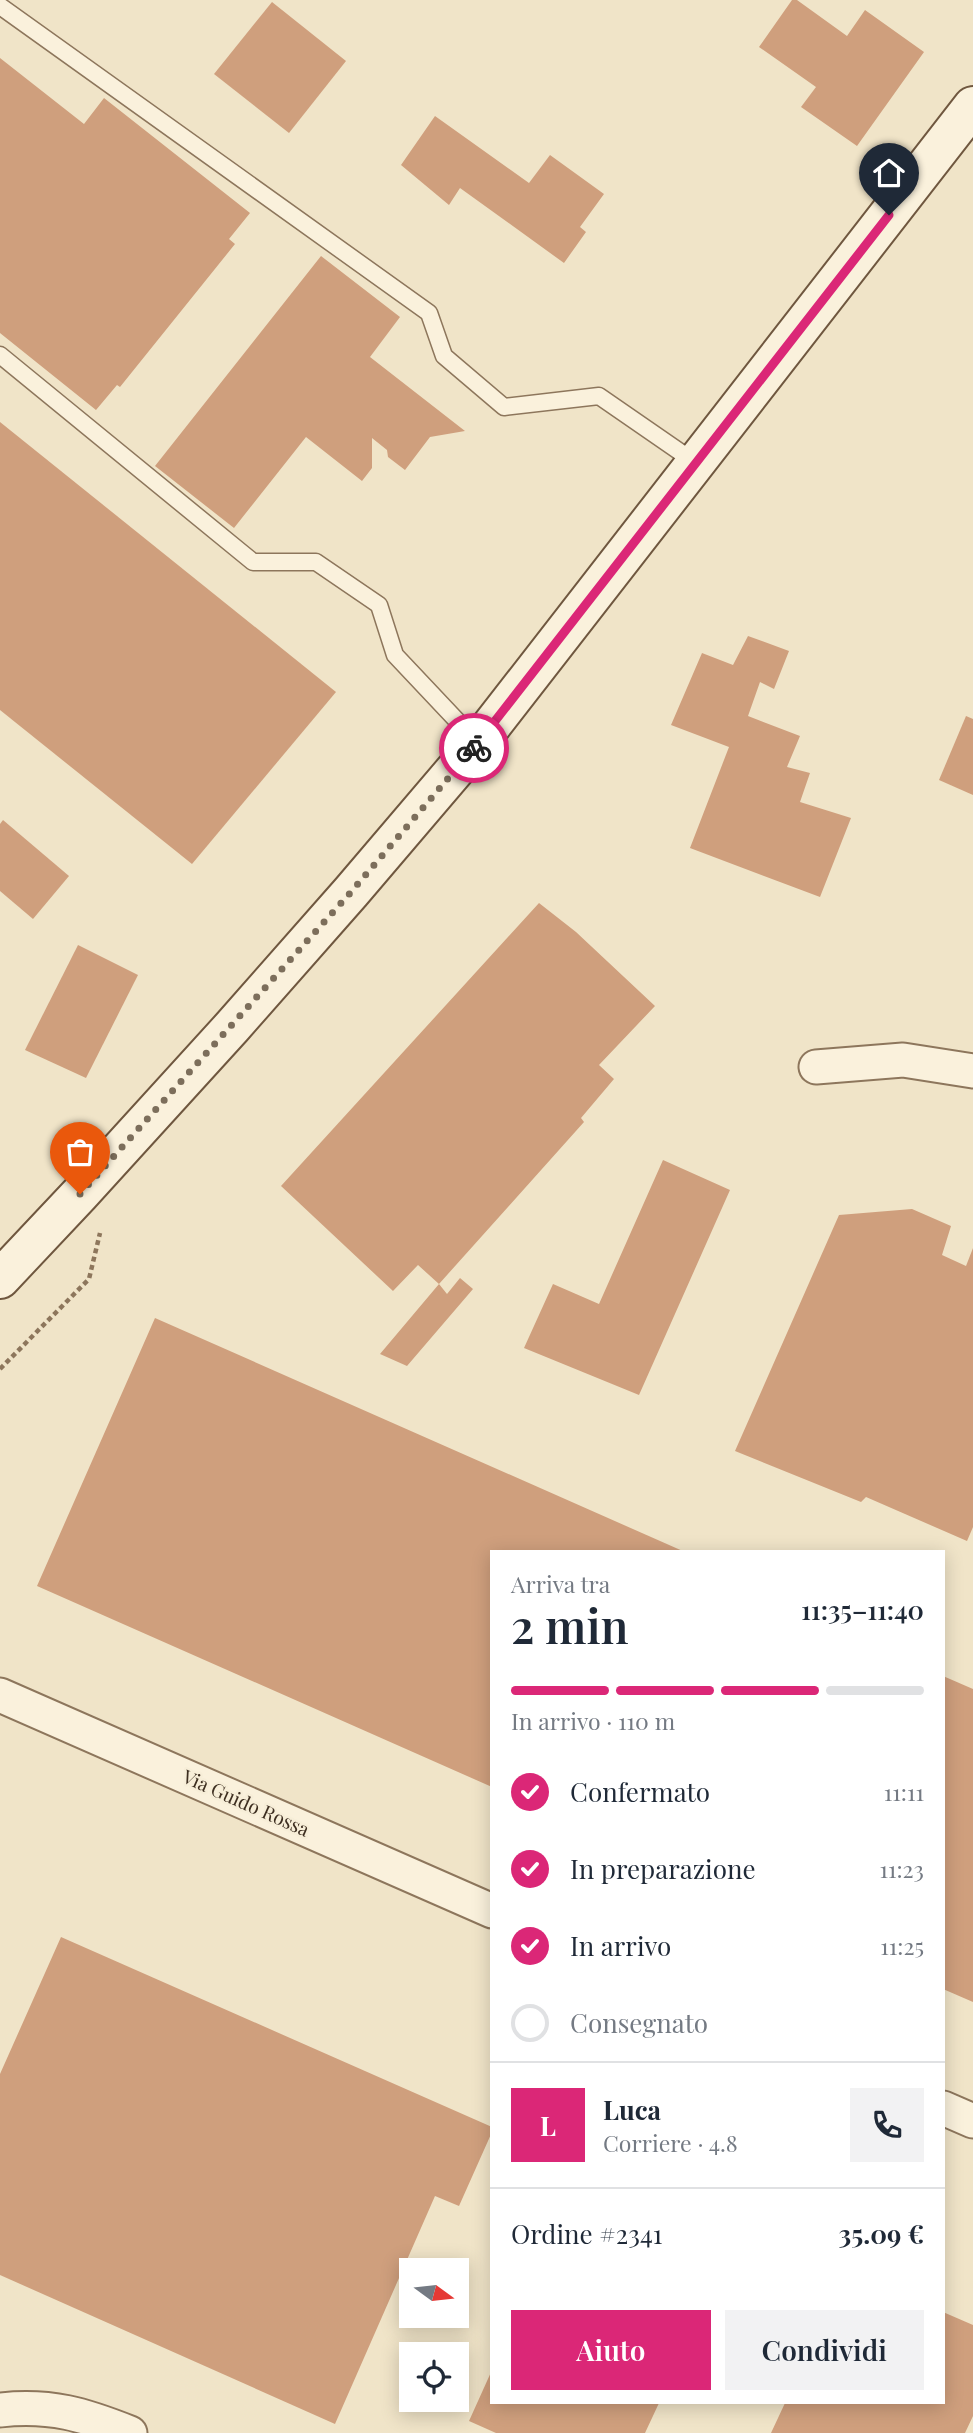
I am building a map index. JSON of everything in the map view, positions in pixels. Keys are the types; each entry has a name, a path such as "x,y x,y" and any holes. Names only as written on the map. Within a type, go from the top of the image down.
{"main road":[{"path":"0,1279 232,1027 478,743 973,106"}],"street":[{"path":"816,1067 903,1060 973,1071"},
{"name":"Via Guido Rossa","path":"0,1695 490,1909"},
{"path":"945,2109 973,2122"},
{"path":"0,2410 46,2408 84,2415 130,2433"}],"lane":[{"path":"0,6 429,313 444,356 504,407 599,396 696,463"},
{"path":"0,355 253,562 316,562 379,605 395,655 478,743"}],"building":[{"path":"792,0 797,0 847,36 865,10 924,52 857,146 801,107 816,87 759,47"},
{"path":"272,2 346,61 289,133 214,74"},
{"path":"0,58 84,124 104,98 250,213 229,239 235,244 120,387 117,385 96,410 0,333"},
{"path":"435,116 529,183 550,155 604,194 580,227 586,232 564,263 460,188 449,205 401,165"},
{"path":"321,256 400,317 370,357 465,431 430,437 405,470 388,457 387,450 372,438 372,468 362,481 306,437 234,528 155,466"},
{"path":"0,422 336,692 192,864 0,710"},
{"path":"748,636 789,651 774,689 760,682 748,716 800,736 787,767 810,773 800,802 851,818 820,897 690,848 729,747 671,725 702,653 733,665"},
{"path":"966,716 973,719 973,795 939,780"},
{"path":"3,820 69,876 33,919 0,891 0,824"},
{"path":"539,903 576,932 655,1006 599,1065 614,1079 581,1118 584,1122 439,1284 418,1265 393,1291 281,1186"},
{"path":"78,945 138,975 86,1078 25,1050"},
{"path":"663,1160 730,1190 639,1395 524,1348 553,1284 599,1304"},
{"path":"912,1209 951,1226 942,1255 966,1266 973,1248 973,1527 967,1541 866,1497 861,1502 735,1451 839,1215"},
{"path":"460,1278 473,1289 407,1366 380,1354 439,1284 447,1294"},
{"path":"155,1318 680,1550 490,1550 490,1786 37,1586"},
{"path":"945,1677 973,1689 973,2002 945,1990"},
{"path":"61,1937 490,2126 490,2136 459,2206 435,2196 408,2258 399,2258 399,2278 335,2424 0,2275 0,2074"},
{"path":"945,2313 973,2325 973,2416 965,2433 771,2433 785,2404 945,2404"},
{"path":"490,2374 490,2404 659,2404 645,2433 496,2433 469,2421"}],"way so far":[{"path":"80,1194 232,1027 474,748"}],"route":[{"path":"474,748 889,215"}]}
